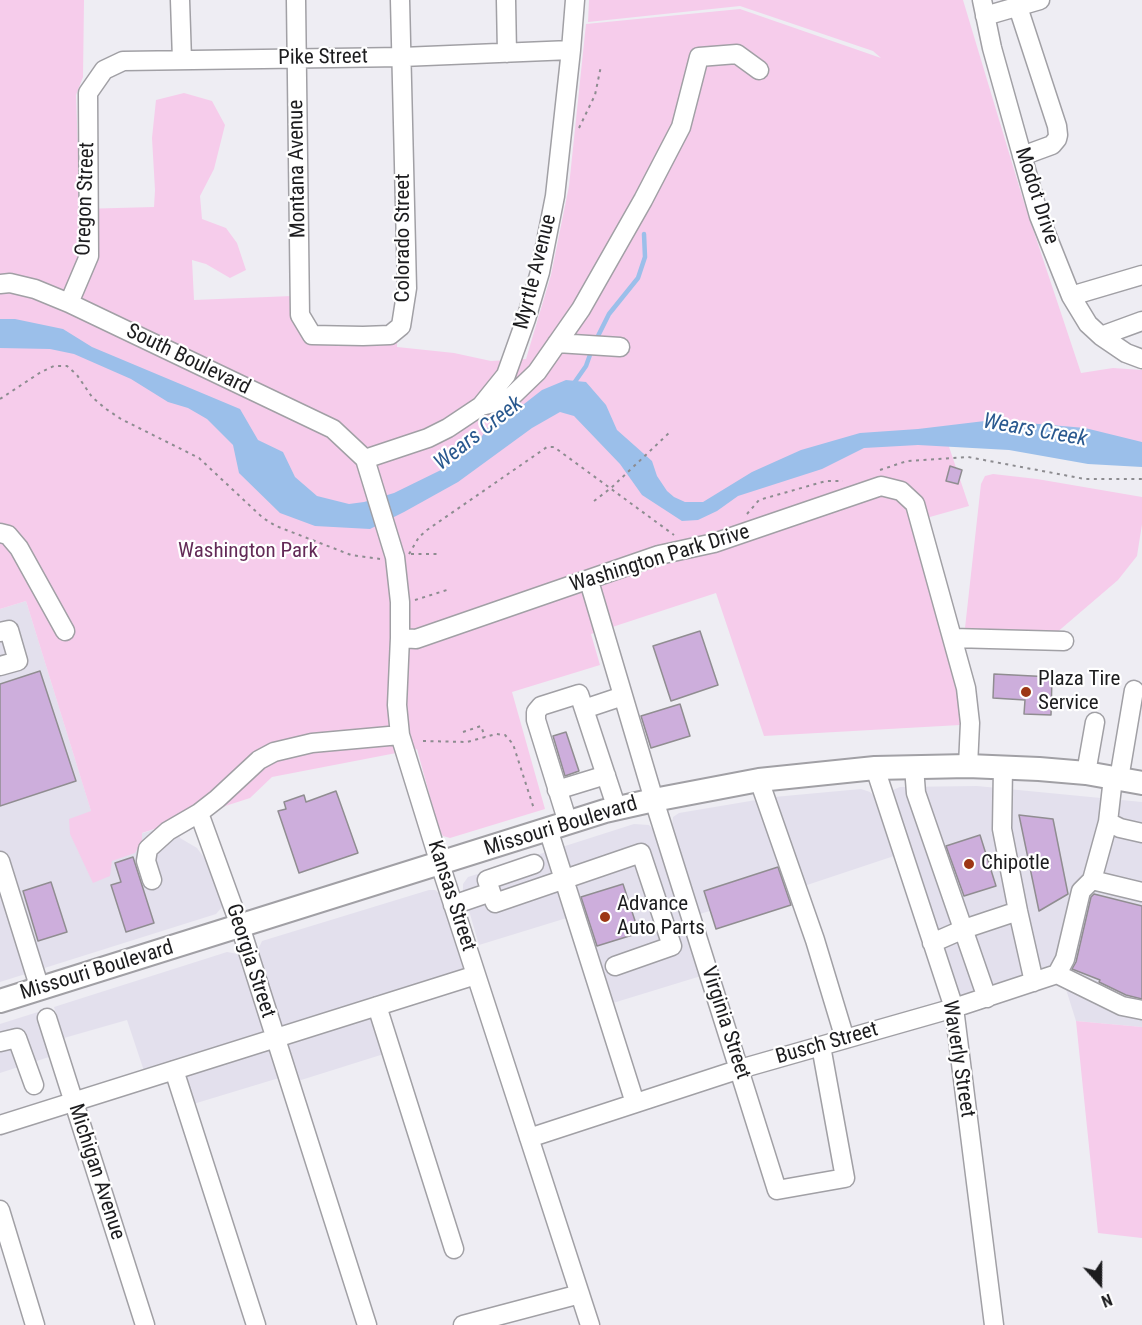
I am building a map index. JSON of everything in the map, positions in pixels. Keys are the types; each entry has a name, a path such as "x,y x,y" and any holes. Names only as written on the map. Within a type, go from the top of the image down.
{"main road":[{"name":"Missouri Boulevard","path":"0,1002 525,836 654,800 759,780 875,768 1003,767 1086,773 1142,783"}],"street":[{"path":"180,0 182,60"},
{"name":"Montana Avenue","path":"296,0 300,315 312,335"},
{"name":"Colorado Street","path":"312,335 390,335 401,326 407,288 400,0"},
{"path":"506,0 507,53"},
{"name":"Myrtle Avenue","path":"365,459 428,438 448,428 481,406 506,375 540,272 555,196 575,0"},
{"path":"983,8 1018,6 1040,0"},
{"path":"1018,6 1058,135 1052,145 1022,156"},
{"name":"Modot Drive","path":"983,8 992,48 1040,216 1071,296 1088,324 1101,336 1126,353 1142,359"},
{"name":"Pike Street","path":"88,93 104,70 123,61 402,57 571,50"},
{"path":"481,406 509,399 537,372 581,309 681,127 699,57 737,54 759,70"},
{"name":"Oregon Street","path":"69,303 89,256 88,93"},
{"path":"1071,296 1142,275"},
{"name":"South Boulevard","path":"0,284 35,290 69,303 333,429 365,459"},
{"path":"1101,336 1142,321"},
{"path":"557,343 620,347"},
{"name":"Kansas Street","path":"365,459 392,541 400,602 397,705 400,735 590,1325"},
{"name":"Washington Park Drive","path":"400,638 416,639 590,581 659,555 714,543 881,486 901,491 915,504 953,638"},
{"path":"0,533 9,536 19,548 65,631"},
{"name":"Virginia Street","path":"590,581 654,800 777,1190 845,1178 821,1046"},
{"path":"0,632 9,630 18,661 0,666"},
{"path":"968,766 969,703 953,638 1064,641"},
{"path":"1134,690 1108,822 1092,880 1080,891 1065,959 1057,974 1122,1006 1142,1010"},
{"path":"616,809 579,694 542,706 536,712 536,720 557,790 558,826 564,879 635,1103"},
{"path":"584,709 623,696"},
{"path":"1086,773 1095,722"},
{"path":"152,880 146,861 148,849 168,831 199,813 217,799 259,760 274,752 312,743 400,735"},
{"path":"914,767 916,793 987,998"},
{"path":"1003,767 1002,829 1034,981"},
{"name":"Waverly Street","path":"875,768 954,1008 994,1325"},
{"path":"557,790 606,775"},
{"path":"759,780 815,940 844,1039"},
{"name":"Georgia Street","path":"199,813 240,926 367,1325"},
{"path":"1108,822 1120,828 1142,833"},
{"path":"525,836 542,886"},
{"path":"477,852 495,903 640,853 672,946"},
{"path":"453,905 534,864"},
{"path":"649,877 676,869"},
{"path":"2,873 40,989"},
{"path":"1092,880 1142,892"},
{"path":"932,943 964,928 1018,911"},
{"path":"615,966 698,938"},
{"name":"Busch Street","path":"529,1138 740,1069 954,1008 1057,974"},
{"path":"0,1125 476,975"},
{"path":"377,1006 454,1249"},
{"name":"Michigan Avenue","path":"47,1018 145,1325"},
{"path":"0,1042 17,1038 34,1085"},
{"path":"174,1070 256,1325"},
{"path":"0,1210 35,1325"},
{"path":"463,1325 580,1294"}],"path":[{"path":"576,131 590,109 601,66"},
{"path":"0,399 41,372 54,366 67,366 77,375 92,397 106,409 121,420 199,458 251,509 269,522 351,555 382,559"},
{"path":"594,501 611,488 670,432"},
{"path":"411,554 419,537 427,530 547,447 554,447 674,535 682,535"},
{"path":"876,471 907,461 968,457 1085,478 1142,479"},
{"path":"746,516 759,500 826,481 846,481"},
{"path":"406,554 438,554"},
{"path":"409,602 450,589"},
{"path":"463,732 481,726 485,737"},
{"path":"423,741 467,742 496,734 505,735 513,744 534,809"}],"shaded area":[{"path":"26,601 102,846 175,823 180,838 197,848 208,863 223,906 216,914 0,982 0,609"},
{"path":"977,786 1142,802 1142,1027 1076,1021 1059,967 958,998 892,796 893,790 900,787"},
{"path":"861,789 874,796 894,856 795,889 793,884 700,914 672,826 673,817 679,813 774,797"},
{"path":"634,824 649,825 654,831 701,976 600,1007 570,917 479,945 463,890 463,884 468,877"},
{"path":"429,890 439,893 466,973 282,1031 257,952 262,941"},
{"path":"227,952 238,954 244,961 268,1036 145,1074 127,1020 64,1038 54,1007"},
{"path":"38,1012 52,1056 0,1073 0,1024"},
{"path":"374,1012 387,1053 298,1081 285,1040"},
{"path":"269,1045 279,1078 190,1105 180,1073"}],"green space":[{"name":"Washington Park","path":"0,0 84,0 83,77 76,95 80,209 154,207 152,138 156,100 184,93 212,101 225,125 214,169 200,196 202,219 226,228 237,243 246,270 230,278 206,264 192,260 194,300 292,296 303,330 397,340 397,347 454,353 491,361 526,359 551,275 569,186 586,24 740,9 881,58 873,51 740,6 588,22 589,0 963,0 1022,196 1081,373 1113,368 1142,370 1142,442 942,426 969,506 912,522 963,707 960,725 764,736 716,593 591,634 600,665 512,692 545,809 450,838 443,836 439,830 417,749 272,777 250,798 142,833 142,840 135,853 112,861 110,876 93,883 70,834 69,819 91,811 26,601 0,609"},
{"path":"993,474 1142,497 1142,524 1137,556 1118,580 1055,634 965,628 981,484 985,476"},
{"path":"1076,1021 1142,1027 1142,1238 1098,1233"}],"water":[{"name":"Wears Creek","path":"0,319 15,319 63,329 92,347 240,409 258,440 283,452 295,477 317,496 349,504 394,493 443,469 478,442 491,423 510,415 542,390 566,380 586,382 606,405 617,430 652,461 657,476 667,491 685,502 703,502 752,472 801,450 860,433 993,420 1085,428 1142,442 1142,467 1088,464 1009,450 918,445 864,448 822,469 738,496 717,511 698,520 682,521 642,495 620,464 574,416 560,412 532,428 458,482 370,529 315,526 280,513 239,473 233,445 207,419 188,408 168,402 131,379 74,354 50,349 0,348"}],"building":[{"path":"950,466 962,470 958,484 946,481"},
{"path":"700,631 718,685 671,701 653,646"},
{"path":"40,671 76,781 0,806 0,684"},
{"path":"994,674 1052,677 1051,715 1024,714 1025,700 993,698"},
{"path":"680,704 690,736 651,748 641,716"},
{"path":"566,732 579,771 565,776 553,736"},
{"path":"336,791 358,853 299,873 278,811 286,809 284,802 304,795 306,802"},
{"path":"1019,815 1053,819 1068,894 1039,911"},
{"path":"980,835 996,886 964,896 946,846"},
{"path":"133,857 154,923 126,932 111,885 121,882 115,863"},
{"path":"778,867 791,905 716,929 704,891"},
{"path":"51,882 67,932 38,941 23,891"},
{"path":"623,884 639,933 597,946 581,897"},
{"path":"1094,894 1142,906 1142,999 1126,995 1099,982 1100,980 1072,969 1076,962 1091,897"}],"waterway":[{"path":"597,338 609,314 638,278 645,257 644,234"},
{"path":"572,386 586,366 591,352"}],"place":[{"name":"Plaza Tire Service","path":"1026,692"},
{"name":"Chipotle","path":"969,864"},
{"name":"Advance Auto Parts","path":"605,917"}]}
